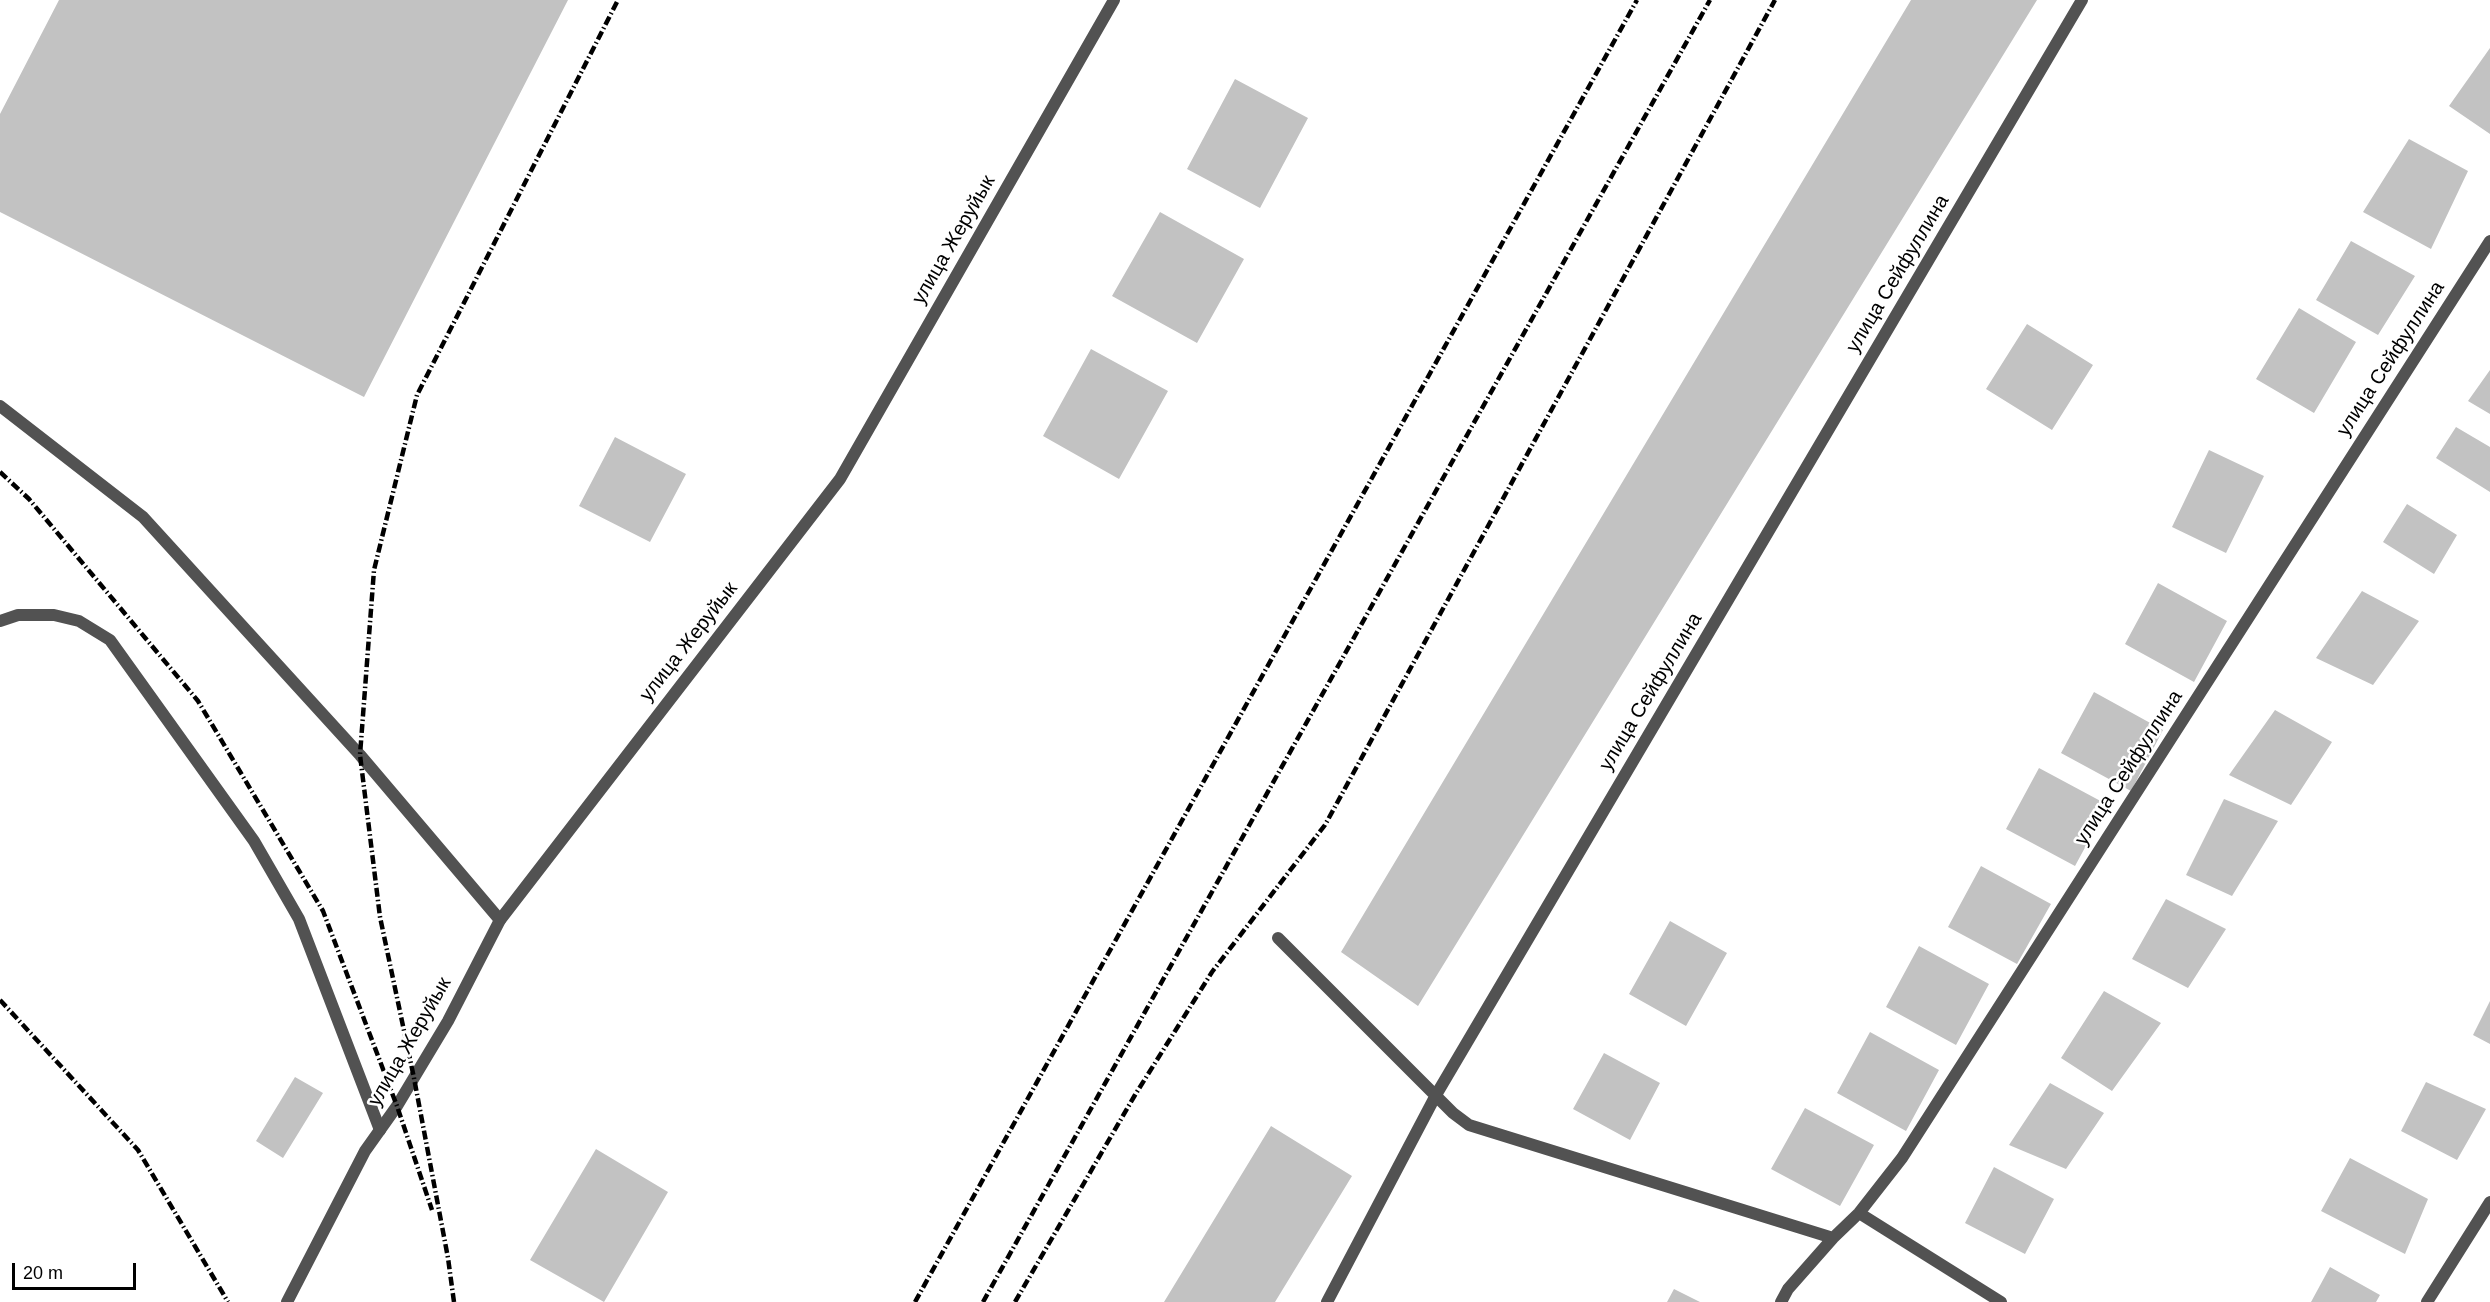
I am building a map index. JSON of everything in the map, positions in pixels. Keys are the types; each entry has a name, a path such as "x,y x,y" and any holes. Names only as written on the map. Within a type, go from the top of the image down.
{"street":[{"name":"улица Жеруйык","path":"287,1302 365,1151 398,1106 448,1021 500,920 840,478 1114,0"},
{"name":"улица Сейфуллина","path":"1327,1302 1436,1095 2082,0"},
{"name":"улица Сейфуллина","path":"1782,1302 1788,1290 1833,1238 1859,1213 1902,1158 2490,241"},
{"path":"0,406 143,517 360,755 500,920"},
{"path":"0,621 18,615 54,615 79,621 110,640 254,841 299,919 380,1130"},
{"path":"1278,938 1453,1113 1469,1125 1833,1238"},
{"path":"2427,1302 2490,1202"},
{"path":"1859,1213 2001,1302"}],"building":[{"path":"59,0 568,0 364,397 0,212 0,114"},
{"path":"1911,0 2037,0 1418,1006 1341,952"},
{"path":"2490,48 2490,134 2449,106"},
{"path":"1235,79 1308,118 1260,208 1187,169"},
{"path":"2409,139 2468,171 2431,249 2363,212"},
{"path":"1160,212 1244,259 1197,343 1112,296"},
{"path":"2351,241 2415,276 2378,335 2316,300"},
{"path":"2299,308 2356,342 2314,413 2256,379"},
{"path":"2027,324 2093,365 2052,430 1986,389"},
{"path":"1091,349 1168,391 1119,479 1043,436"},
{"path":"2490,370 2490,414 2468,401"},
{"path":"2456,427 2490,447 2490,492 2436,458"},
{"path":"615,437 686,474 650,542 579,506"},
{"path":"2209,450 2264,476 2226,553 2172,527"},
{"path":"2407,504 2457,535 2434,574 2383,542"},
{"path":"2158,583 2227,621 2194,682 2125,644"},
{"path":"2362,591 2419,621 2373,685 2316,658"},
{"path":"2094,692 2163,730 2131,791 2061,753"},
{"path":"2275,710 2332,742 2291,805 2229,775"},
{"path":"2039,768 2108,805 2075,866 2006,829"},
{"path":"2224,799 2278,821 2232,896 2186,875"},
{"path":"1981,866 2051,904 2017,964 1948,927"},
{"path":"2166,899 2226,929 2188,988 2132,959"},
{"path":"1670,921 1727,953 1686,1026 1629,994"},
{"path":"1919,946 1989,984 1956,1045 1886,1007"},
{"path":"2104,991 2161,1023 2112,1091 2061,1058"},
{"path":"2490,1001 2490,1044 2473,1035"},
{"path":"1870,1032 1939,1070 1906,1131 1837,1093"},
{"path":"1604,1053 1660,1083 1630,1140 1573,1109"},
{"path":"295,1077 323,1093 283,1158 256,1141"},
{"path":"2426,1082 2486,1109 2457,1160 2401,1131"},
{"path":"2050,1083 2104,1113 2066,1169 2009,1145"},
{"path":"1805,1108 1874,1145 1840,1206 1771,1169"},
{"path":"1271,1126 1352,1176 1275,1302 1164,1302"},
{"path":"596,1149 668,1192 604,1302 530,1260"},
{"path":"2350,1158 2428,1199 2405,1254 2321,1211"},
{"path":"1994,1167 2054,1199 2025,1254 1965,1223"},
{"path":"2330,1267 2380,1295 2376,1302 2311,1302"},
{"path":"1674,1289 1700,1302 1667,1302"}],"railway":[{"path":"454,1302 448,1258 414,1078 380,917 360,755 374,570 417,395 618,0"},
{"path":"915,1302 1637,0"},
{"path":"983,1302 1710,0"},
{"path":"1015,1302 1135,1095 1212,972 1325,825 1775,0"},
{"path":"0,472 29,499 198,701 323,911 397,1106 432,1210"},
{"path":"0,1000 138,1150 228,1302"}]}
